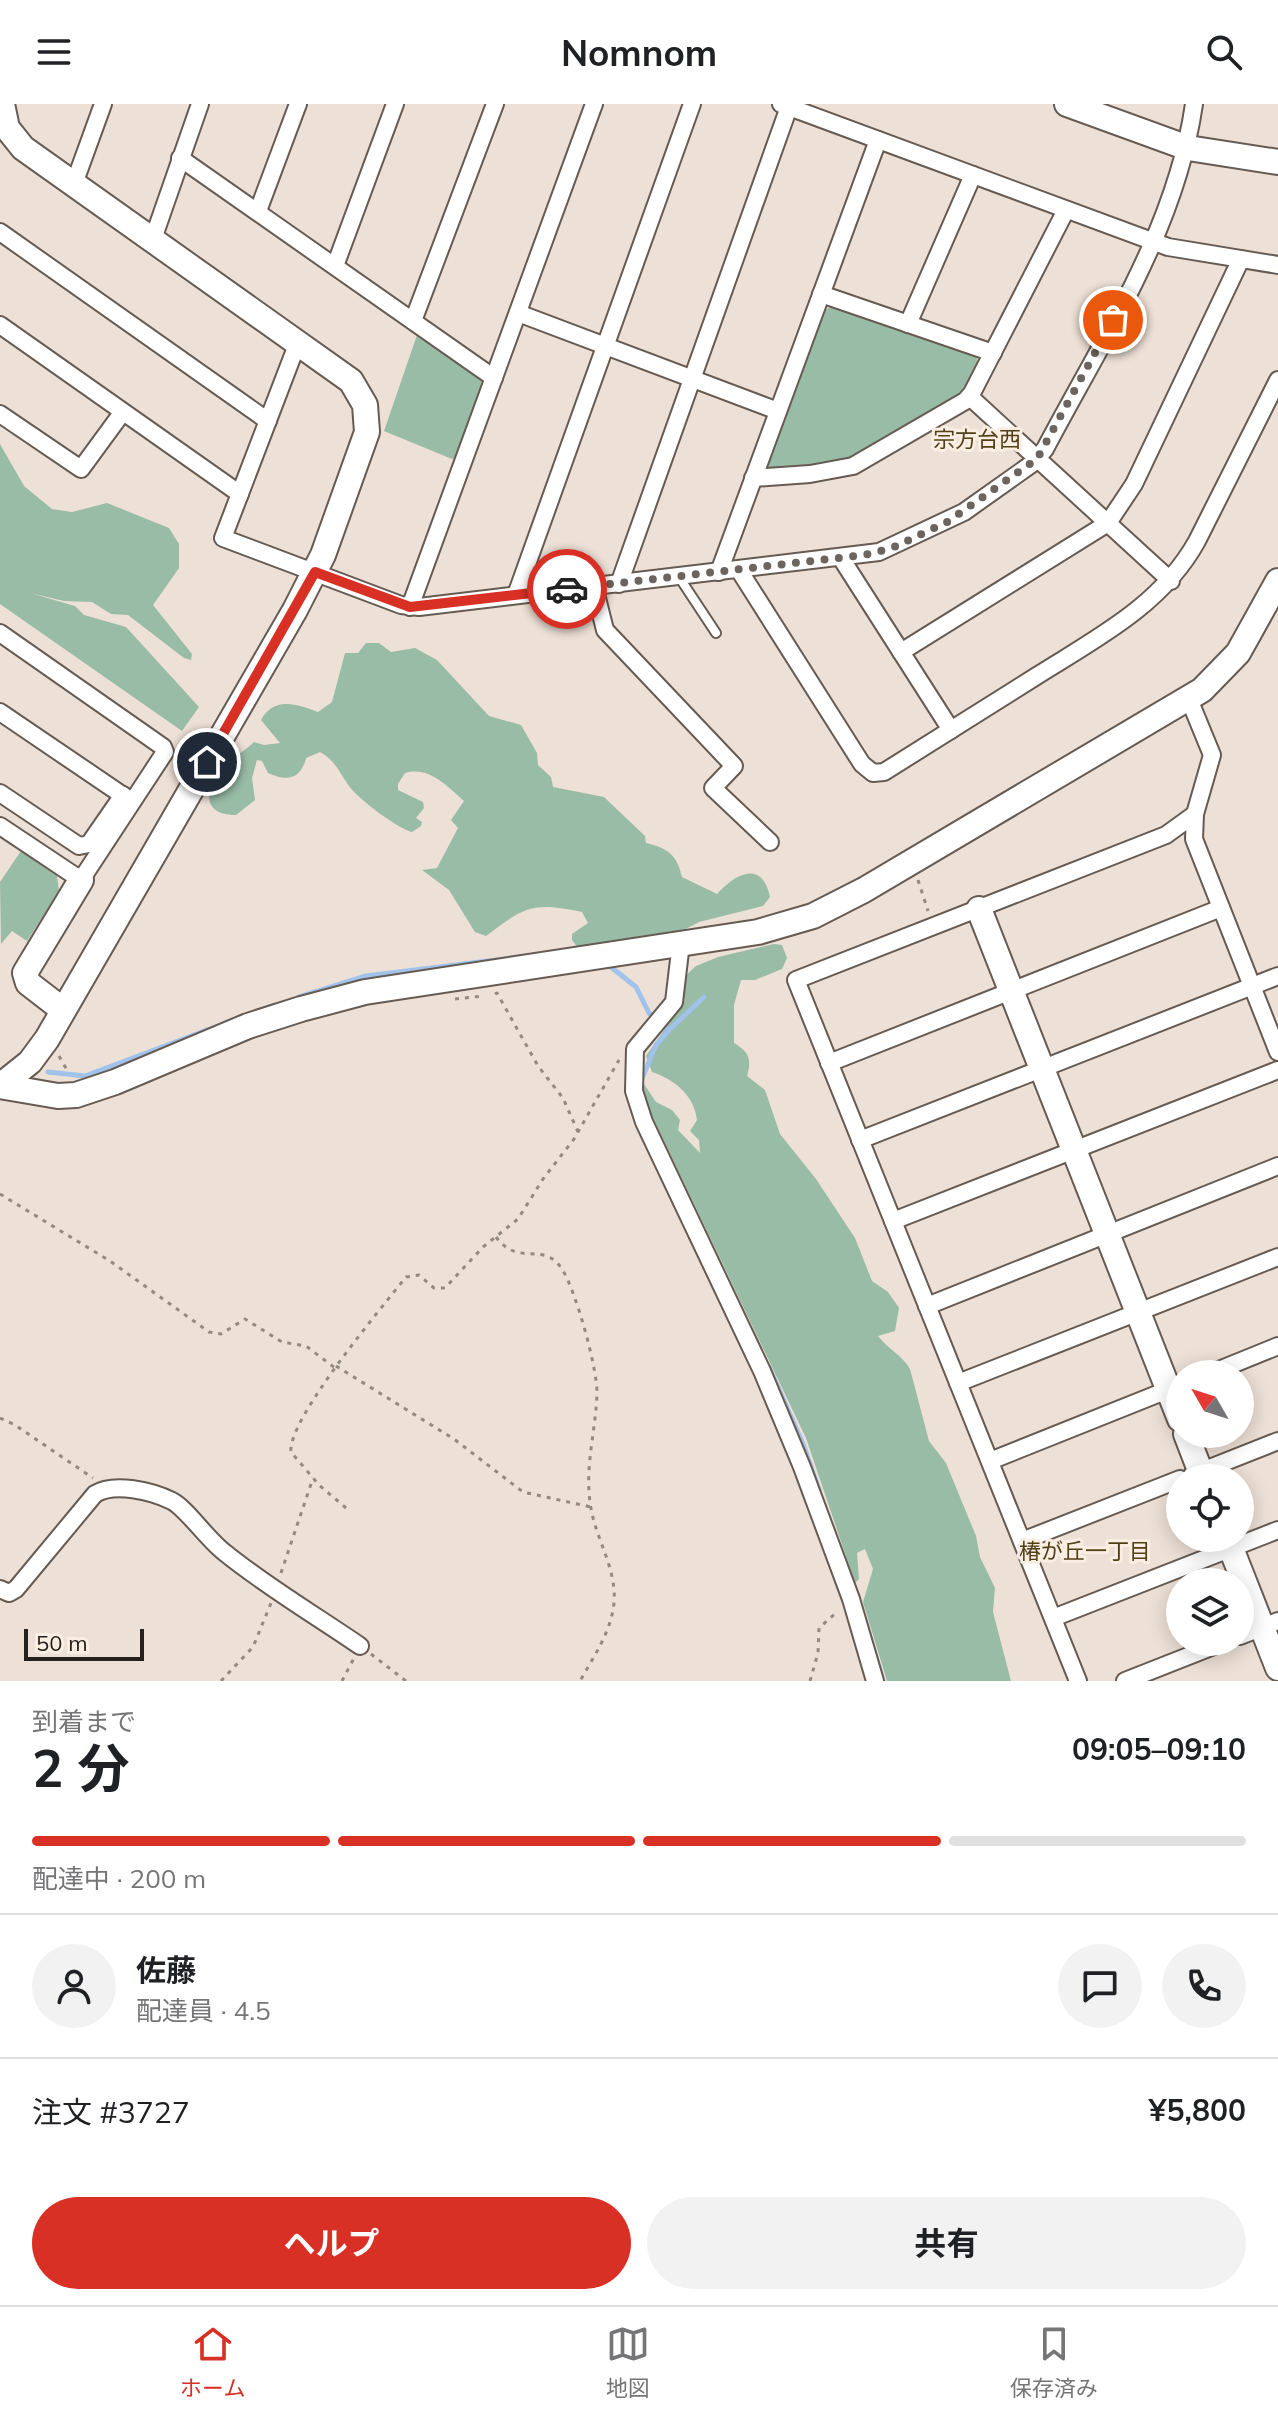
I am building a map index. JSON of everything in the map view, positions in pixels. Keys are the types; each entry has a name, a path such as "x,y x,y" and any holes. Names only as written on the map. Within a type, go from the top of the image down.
{"street":[{"path":"74,184 103,104"},
{"path":"153,239 200,104"},
{"path":"258,211 298,104"},
{"path":"335,266 395,104"},
{"path":"413,321 495,104"},
{"path":"410,607 594,104"},
{"path":"516,595 692,104"},
{"path":"1067,104 1188,148 1278,162"},
{"path":"298,342 223,538 410,607 879,552 935,528 982,500 1037,459 1154,242 1188,148 1194,104"},
{"path":"619,584 787,105 1175,249 1278,265"},
{"path":"0,1086 37,1055 315,572 367,432 367,414 362,396 351,381 17,142 7,128 1,109"},
{"path":"719,572 878,140"},
{"path":"180,158 494,378"},
{"path":"908,324 973,175"},
{"path":"753,478 810,474 853,466 970,397 1066,210"},
{"path":"0,232 268,421"},
{"path":"901,652 1108,523 1134,484 1241,259"},
{"path":"821,294 993,353"},
{"path":"518,313 778,411"},
{"path":"0,325 240,494"},
{"path":"739,570 867,770 884,772 1126,618 1171,581 1197,541 1278,380"},
{"path":"970,397 1171,581"},
{"path":"0,414 81,469 122,413"},
{"path":"841,558 951,730"},
{"path":"0,1086 58,1096 76,1095 273,1016 365,992 758,932 827,909 1189,699 1233,660 1278,581"},
{"path":"594,586 605,630 734,766 713,788 770,842"},
{"path":"0,633 163,747 165,752 89,844 79,846 0,793"},
{"path":"1189,699 1212,755 1195,814 1194,839 1278,1052"},
{"path":"0,712 128,798"},
{"path":"63,1010 28,983 25,973 128,798"},
{"path":"1078,1681 796,980 1166,835 1195,814"},
{"path":"0,826 81,880"},
{"path":"829,1063 1221,908"},
{"path":"979,909 1138,1312 1166,1371"},
{"path":"681,943 674,1002 635,1049 634,1091 644,1122 762,1371 802,1467 853,1603 875,1681"},
{"path":"860,1140 1278,976"},
{"path":"893,1221 1278,1070"},
{"path":"927,1306 1278,1166"},
{"path":"958,1383 1278,1257"},
{"path":"1244,1360 1278,1346"},
{"path":"990,1461 1166,1391"},
{"path":"1223,1464 1278,1441"},
{"path":"1022,1541 1166,1487"},
{"path":"0,1589 9,1593 16,1589 89,1499 103,1489 151,1494 177,1504 207,1539 360,1646"},
{"path":"1254,1536 1278,1530"},
{"path":"1053,1618 1208,1552"},
{"path":"1232,1552 1278,1668"},
{"path":"1125,1681 1188,1656"}],"lane":[{"path":"679,577 716,633"}],"path":[{"path":"916,873 931,920"},
{"path":"454,995 460,1000 497,993 538,1066 563,1098 578,1132"},
{"path":"346,1508 294,1456 291,1445 308,1410 336,1367 406,1277 419,1275 434,1288 445,1288 518,1219 578,1132 613,1068 635,1049"},
{"path":"0,1194 110,1261 209,1332 221,1334 237,1322 248,1320 282,1342 306,1346 439,1429 523,1492 591,1507"},
{"path":"496,1237 518,1254 552,1257 562,1269 572,1291 596,1384 588,1485 591,1507 611,1572 614,1601 607,1631 580,1681"},
{"path":"0,1418 93,1477 103,1489"},
{"path":"221,1681 253,1647 276,1590 313,1478"},
{"path":"810,1681 818,1653 819,1628 830,1615 853,1603"},
{"path":"342,1681 360,1646 406,1681"}],"green space":[{"path":"832,306 976,357 979,363 963,394 849,462 768,472 764,466 823,311"},
{"path":"417,335 481,380 482,387 457,457 452,459 384,431"},
{"path":"0,444 24,486 52,509 72,512 107,503 169,528 179,544 179,568 153,605 192,654 191,660 184,658 128,615 111,614 92,602 64,601 30,593 75,606 84,615 126,627 199,707 182,731 0,604"},
{"path":"366,643 379,643 391,652 415,648 437,660 489,716 521,725 537,753 538,765 551,777 553,787 604,797 645,836 646,843 670,853 682,877 717,894 740,876 754,874 766,885 770,897 763,906 699,922 672,936 608,941 581,952 572,940 572,934 588,923 582,912 552,907 530,909 486,936 475,932 449,890 422,870 437,868 458,828 451,820 464,801 430,775 405,773 398,784 398,790 423,802 424,808 416,818 422,822 421,826 412,832 388,819 361,798 334,763 320,752 306,758 301,770 287,778 268,773 262,761 257,760 252,778 255,800 236,815 216,810 211,805 210,791 224,766 254,742 264,745 280,743 261,720 266,712 286,704 318,712 332,702 345,653 358,653"},
{"path":"23,848 56,870 59,891 27,941 12,931 1,944 0,882"},
{"path":"774,944 782,945 787,958 782,969 755,980 741,980 734,1005 734,1043 748,1056 747,1076 765,1090 780,1134 816,1179 855,1238 872,1281 888,1292 899,1308 895,1331 878,1336 910,1369 929,1441 946,1463 976,1536 980,1557 995,1588 993,1612 1011,1681 887,1681 863,1602 873,1569 865,1549 857,1553 859,1579 855,1583 806,1438 641,1093 640,1083 644,1084 656,1102 672,1110 680,1120 678,1130 700,1153 699,1140 690,1131 697,1120 692,1103 676,1084 652,1072 646,1056 679,1009 685,976 696,966 718,957"}],"waterway":[{"path":"299,997 366,976 536,955"},
{"path":"606,963 636,987 649,1013 669,1030 704,997"},
{"path":"48,1072 85,1076 274,1005"},
{"path":"641,1081 656,1045 669,1030"},
{"path":"769,1367 803,1444 819,1490"},
{"path":"865,1620 883,1681"}],"way so far":[{"path":"567,589 864,555 892,548 935,528 982,500 1037,459 1113,320"}],"district":[{"name":"宗方台西","path":"977,439"},
{"name":"椿が丘一丁目","path":"1085,1551"}],"route":[{"path":"207,762 315,572 410,607 567,589"}]}
